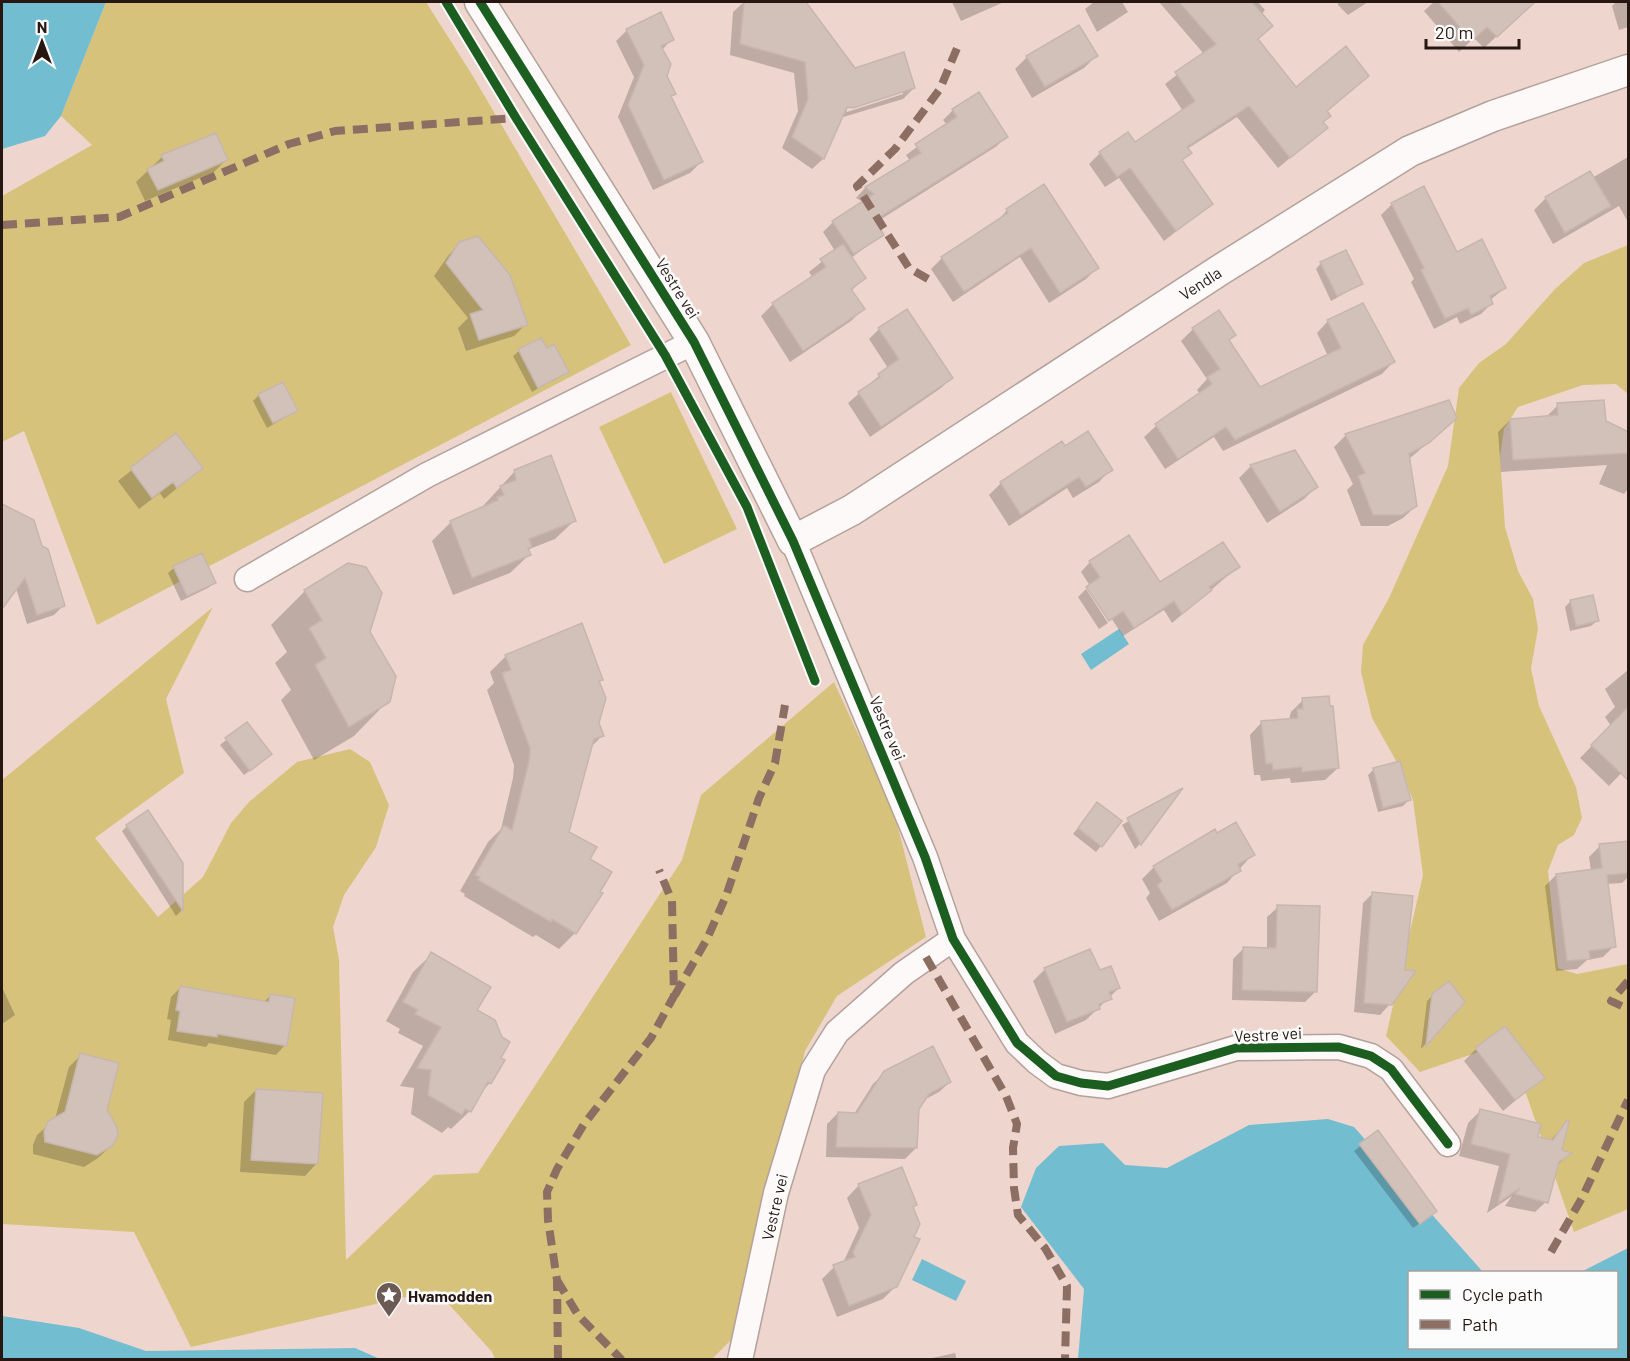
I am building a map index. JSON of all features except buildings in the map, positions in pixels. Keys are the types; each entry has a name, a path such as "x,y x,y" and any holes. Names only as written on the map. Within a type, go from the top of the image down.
{"street":[{"name":"Vestre vei","path":"480,2 694,342 793,541 925,857 953,939 1017,1043 1056,1076 1081,1083 1108,1086 1236,1048 1339,1047 1371,1056 1391,1070 1448,1144"},
{"name":"Vendla","path":"793,541 852,510 1220,270 1410,151 1493,116 1629,70"},
{"name":"Vestre vei","path":"247,579 427,475 694,342"},
{"name":"Vestre vei","path":"740,1359 776,1193 813,1070 837,1032 857,1013 904,973 953,939"}],"shaded area":[{"path":"106,2 426,2 471,73 631,345 97,625 24,431 2,442 2,196 92,145 61,116"},
{"path":"1628,245 1628,394 1616,384 1583,385 1518,407 1504,429 1500,456 1505,527 1518,571 1533,599 1538,629 1531,668 1539,706 1576,787 1582,818 1574,835 1558,845 1548,871 1558,968 1577,974 1628,964 1628,1209 1574,1232 1508,1042 1420,1072 1386,1036 1423,875 1413,800 1400,768 1372,718 1361,672 1363,645 1389,598 1448,466 1459,388 1479,363 1506,344 1555,289 1584,263"},
{"path":"671,392 737,529 664,564 599,427"},
{"path":"213,607 166,699 184,773 95,838 158,917 203,877 231,823 249,802 297,762 350,749 370,762 389,805 376,847 344,895 333,927 339,960 346,1260 434,1175 478,1173 682,860 701,795 834,682 894,812 926,937 837,996 805,1051 735,1336 712,1359 495,1359 492,1352 436,1290 191,1347 134,1232 2,1224 2,780"}],"water":[{"path":"2,2 106,2 61,116 45,136 2,149"},
{"path":"1119,629 1129,644 1091,670 1081,654"},
{"path":"1328,1119 1354,1127 1482,1271 1408,1271 1408,1349 1618,1349 1618,1271 1583,1271 1628,1248 1628,1359 1078,1359 1084,1289 1021,1207 1036,1168 1059,1146 1103,1143 1125,1165 1167,1168 1249,1125"},
{"path":"922,1259 966,1281 956,1301 912,1280"},
{"path":"2,1316 79,1328 146,1351 355,1348 380,1359 2,1359"}],"marked path":[{"path":"928,279 909,268 857,186 895,149 940,89 960,41"},
{"path":"2,225 119,217 289,144 335,131 516,118"},
{"path":"675,995 707,939 726,896 759,798 775,763 785,705"},
{"path":"558,1360 557,1280 548,1220 547,1192 557,1169 584,1124 651,1038 674,996 672,901 659,870"},
{"path":"926,957 1006,1096 1017,1124 1013,1148 1014,1188 1018,1215 1045,1248 1067,1286 1065,1360"},
{"path":"1628,981 1611,1001 1628,1009"},
{"path":"1551,1252 1582,1198 1628,1100"},
{"path":"557,1280 578,1315 622,1360"}],"cycle path":[{"path":"446,2 665,355 747,507 815,681"},
{"path":"480,2 694,342 793,541 925,857 953,939 1017,1043 1056,1076 1081,1083 1108,1086 1236,1048 1339,1047 1371,1056 1391,1069 1448,1144"}],"place":[{"name":"Hvamodden","path":"389,1318"}]}
